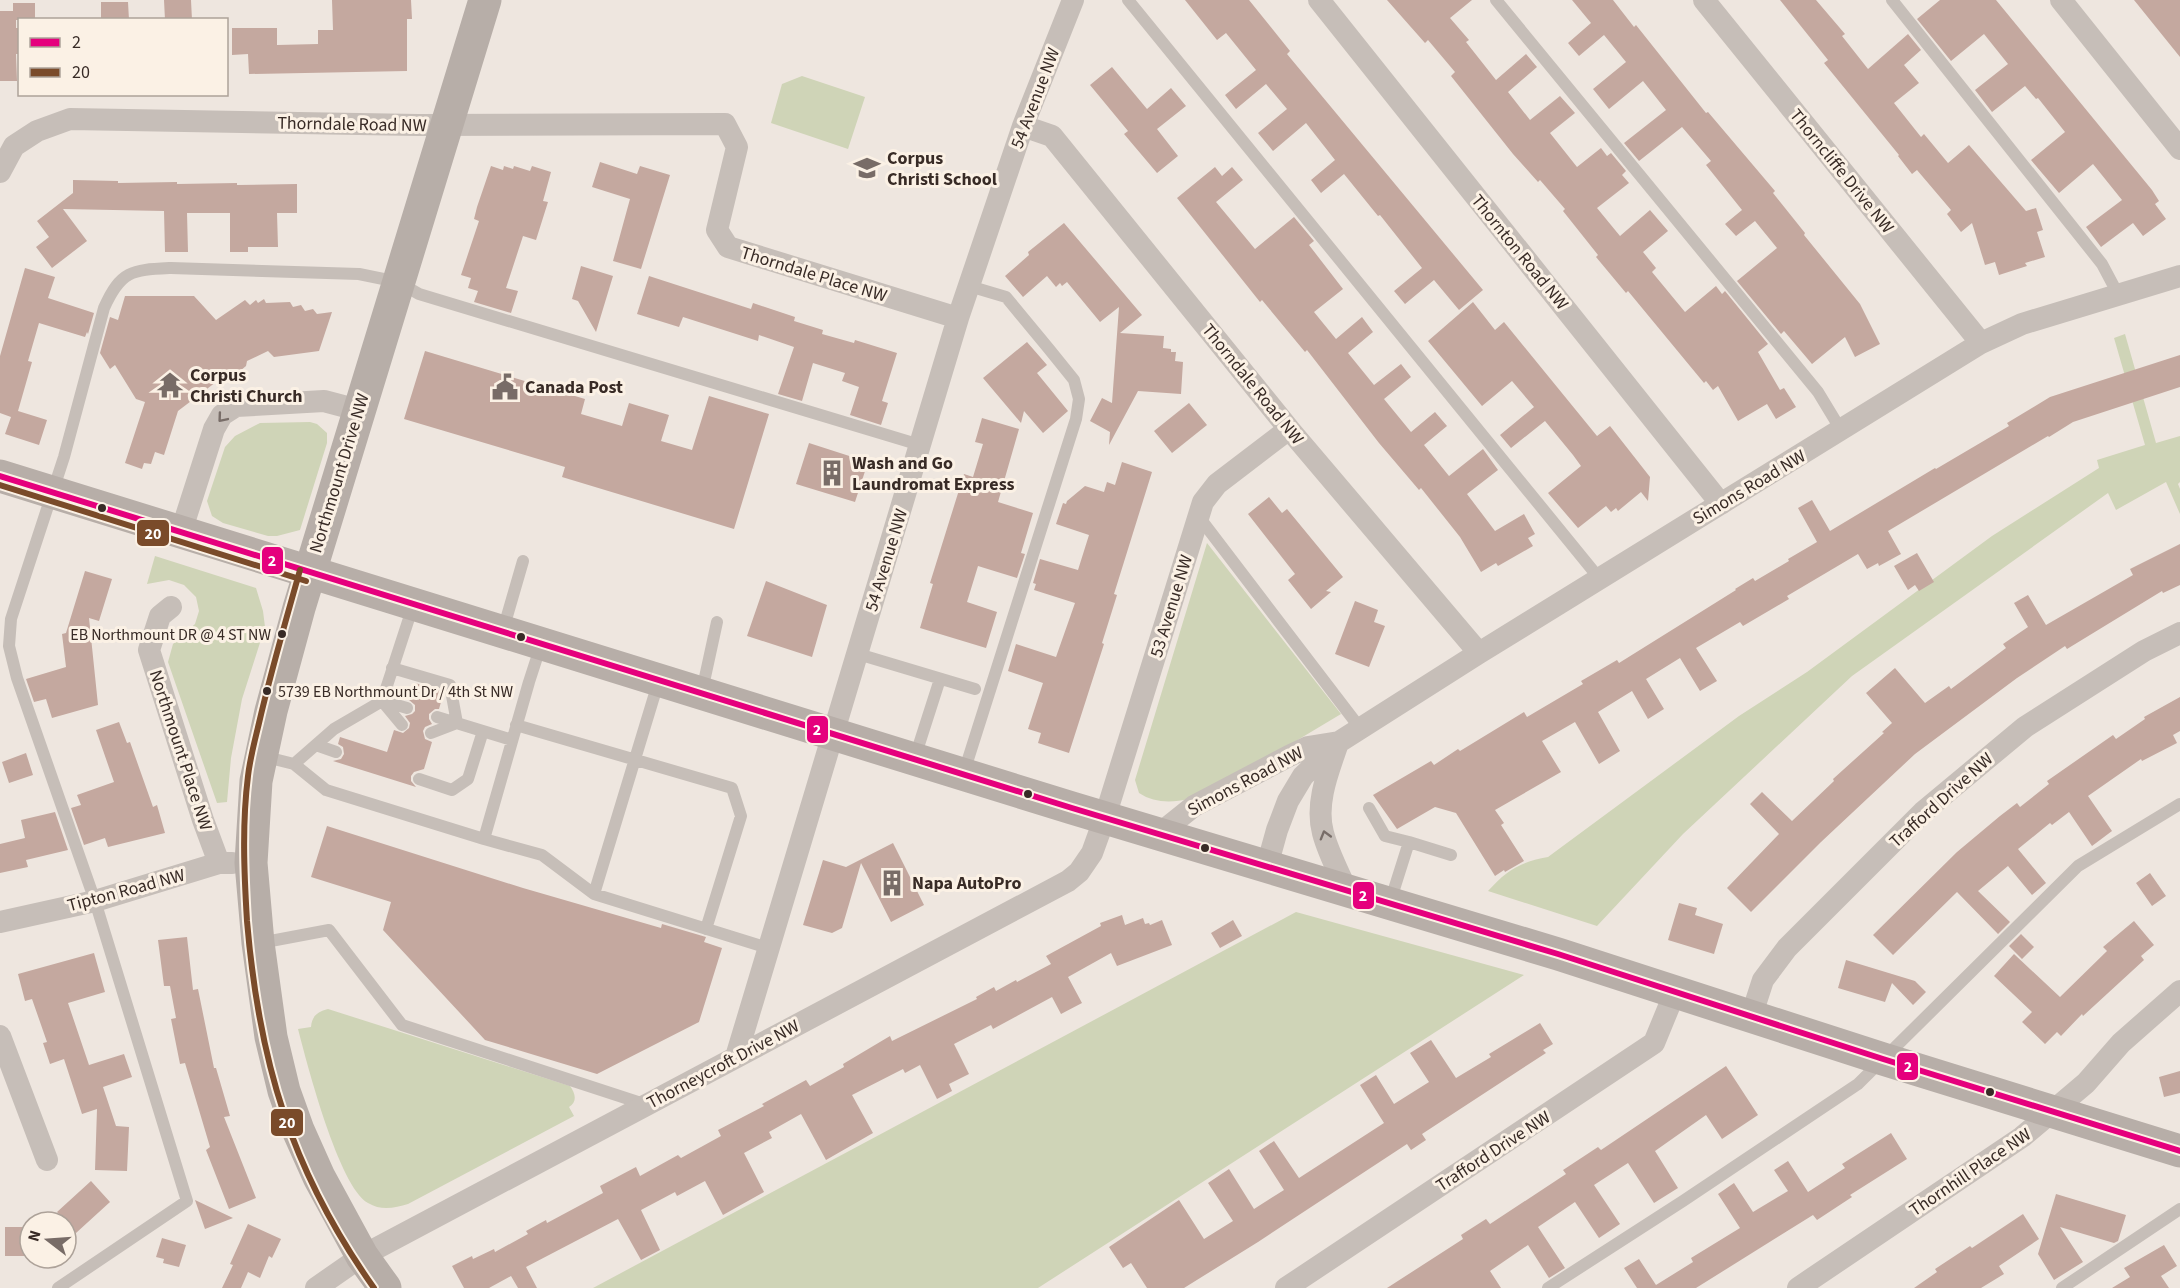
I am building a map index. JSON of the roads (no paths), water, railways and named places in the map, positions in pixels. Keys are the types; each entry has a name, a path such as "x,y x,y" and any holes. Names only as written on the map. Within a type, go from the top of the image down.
{"main road":[{"name":"Northmount Drive NW","path":"385,1288 362,1256 319,1177 284,1091 271,1036 258,944 251,863 256,781 271,711 309,572 485,0"},
{"path":"0,476 1158,834 1346,889 2180,1151"}],"street":[{"name":"54 Avenue NW","path":"736,1057 958,318 1023,126 1073,0"},
{"name":"Thornton Road NW","path":"1319,0 1721,504"},
{"name":"Thorncliffe Drive NW","path":"1704,0 1981,343"},
{"path":"2061,0 2180,149"},
{"name":"Thorndale Road NW","path":"0,172 14,146 37,131 70,119 447,124 725,124"},
{"name":"Thorndale Place NW","path":"725,124 737,147 717,230 728,247 958,318"},
{"name":"Thorndale Road NW","path":"1023,126 1052,136 1289,429 1479,652"},
{"name":"Simons Road NW","path":"1267,866 1288,801 1303,776 1339,742 1360,728 1479,652 1981,343 2022,324 2180,276"},
{"path":"181,532 214,429 222,415 236,406 324,401 358,410"},
{"name":"53 Avenue NW","path":"1105,817 1203,502 1217,484 1289,429"},
{"name":"Northmount Place NW","path":"171,607 160,616 149,650 219,863"},
{"name":"Trafford Drive NW","path":"1751,1017 1763,980 1786,948 1923,812 2025,727 2144,651 2180,633"},
{"name":"Simons Road NW","path":"1158,834 1194,806 1289,756 1308,747 1339,742"},
{"name":"Simons Road NW","path":"1339,742 1325,782 1321,812 1322,832 1346,889"},
{"name":"Thorneycroft Drive NW","path":"316,1288 362,1256 1068,881 1079,872 1092,853 1105,817"},
{"name":"Tipton Road NW","path":"0,922 94,901 219,863 251,863"},
{"name":"Thornhill Place NW","path":"1798,1288 2022,1137 2086,1083 2121,1043 2180,991"},
{"name":"Trafford Drive NW","path":"1286,1288 1648,1048 1654,1043 1675,992"},
{"path":"0,1036 47,1160"}],"lane":[{"path":"1128,0 1599,579"},
{"path":"1496,0 1818,392 1841,430"},
{"path":"1892,0 2102,264 2119,296"},
{"path":"58,1288 187,1201 94,901 17,678 9,646 11,619 76,413 104,308 112,289 125,276 141,269 171,268 359,274 398,282 419,294 920,445"},
{"path":"963,774 1076,419 1079,399 1074,380 1006,297 969,286"},
{"path":"1199,517 1360,728"},
{"path":"502,631 523,561"},
{"path":"294,764 334,729 382,701 413,604"},
{"path":"702,692 717,622"},
{"path":"484,839 516,725 542,644"},
{"path":"858,654 975,689"},
{"path":"392,668 450,685 457,723"},
{"path":"915,758 940,678"},
{"path":"594,894 659,680"},
{"path":"382,701 407,708"},
{"path":"382,701 402,725"},
{"path":"437,717 513,740"},
{"path":"431,733 457,723"},
{"path":"516,725 732,788 741,816 706,929"},
{"path":"419,779 452,790 468,779 483,731"},
{"path":"316,745 336,752"},
{"path":"261,755 294,764 326,790 542,855 594,894 768,948"},
{"path":"1548,1288 1683,1202 1849,1090 2078,866 2180,804"},
{"path":"1370,808 1385,836 1451,855"},
{"path":"1390,903 1409,842"},
{"path":"258,944 329,930 402,1025 647,1105"},
{"path":"2062,1288 2180,1209"}],"place":[{"name":"Corpus Christi School","path":"867,168"},
{"name":"Corpus Christi Church","path":"170,385"},
{"name":"Canada Post","path":"505,387"},
{"name":"Wash and Go Laundromat Express","path":"832,473"},
{"name":"EB Northmount DR @ 4 ST NW","path":"282,634"},
{"name":"5739 EB Northmount Dr / 4th St NW","path":"267,691"},
{"name":"Napa AutoPro","path":"892,883"}]}
